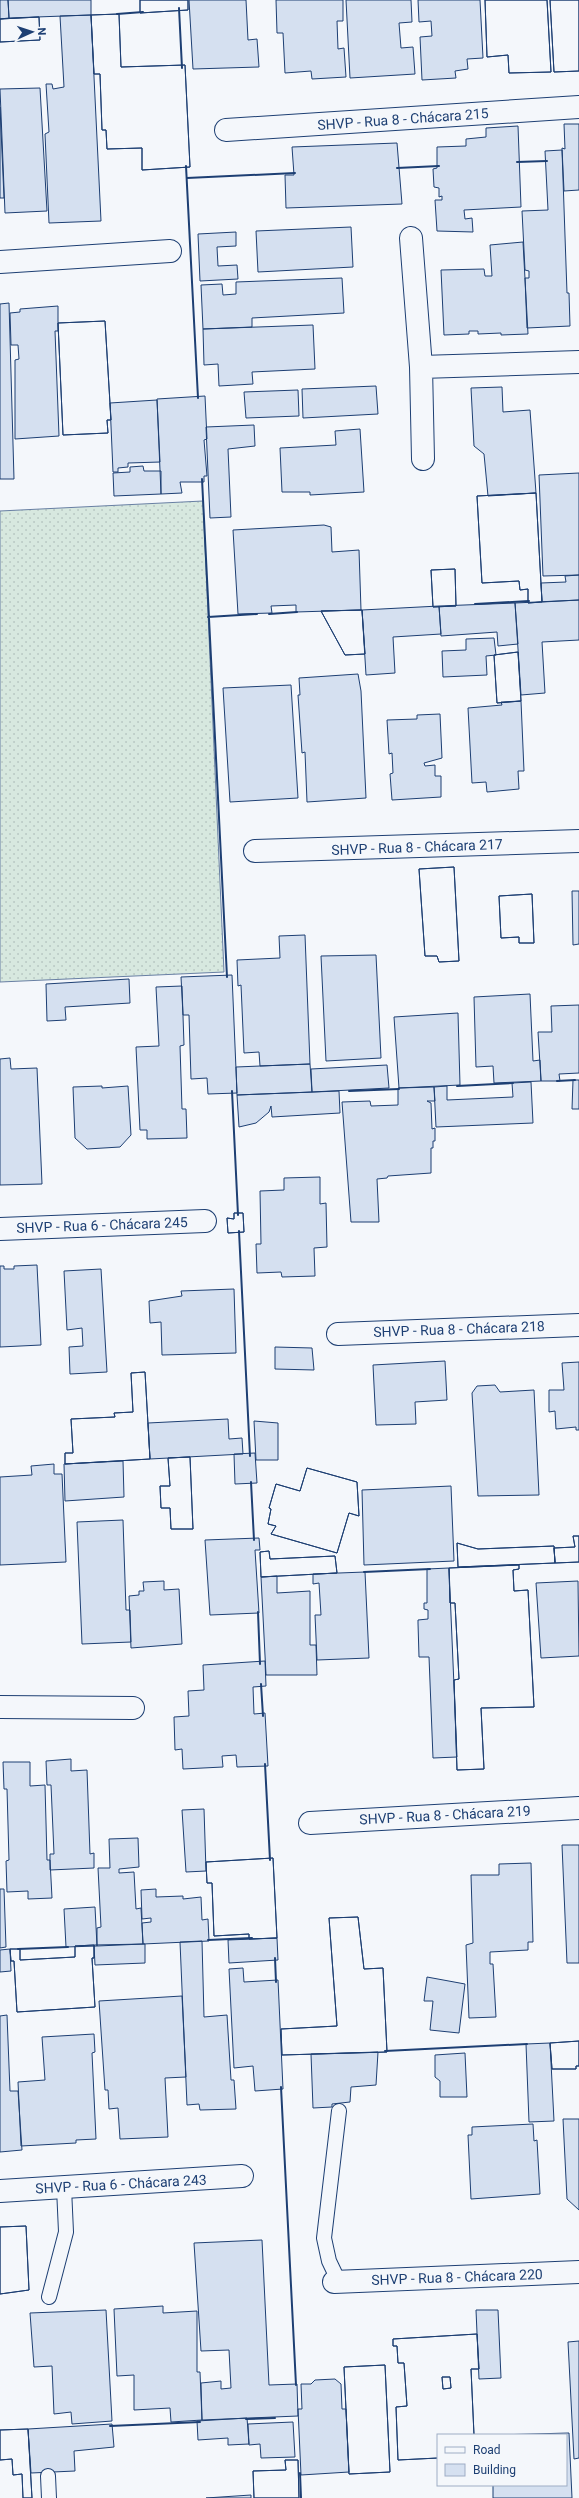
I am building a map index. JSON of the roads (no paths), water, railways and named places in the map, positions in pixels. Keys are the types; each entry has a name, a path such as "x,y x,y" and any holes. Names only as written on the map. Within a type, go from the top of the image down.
{"street":[{"name":"SHVP - Rua 8 - Chácara 215","path":"226,130 579,107"},
{"path":"411,238 421,367 423,459"},
{"path":"0,262 170,251"},
{"path":"421,367 579,362"},
{"name":"SHVP - Rua 8 - Chácara 217","path":"256,851 579,841"},
{"name":"SHVP - Rua 6 - Chácara 245","path":"0,1229 205,1221"},
{"name":"SHVP - Rua 8 - Chácara 218","path":"338,1334 579,1325"},
{"path":"0,1707 133,1708"},
{"name":"SHVP - Rua 8 - Chácara 219","path":"310,1823 579,1808"},
{"name":"SHVP - Rua 6 - Chácara 243","path":"0,2191 242,2176"},
{"name":"SHVP - Rua 8 - Chácara 220","path":"337,2282 579,2272"}],"lane":[{"path":"337,2282 329,2261 324,2238 339,2110"},
{"path":"49,2297 66,2232 64,2188"},
{"path":"48,2476 49,2498"}]}
